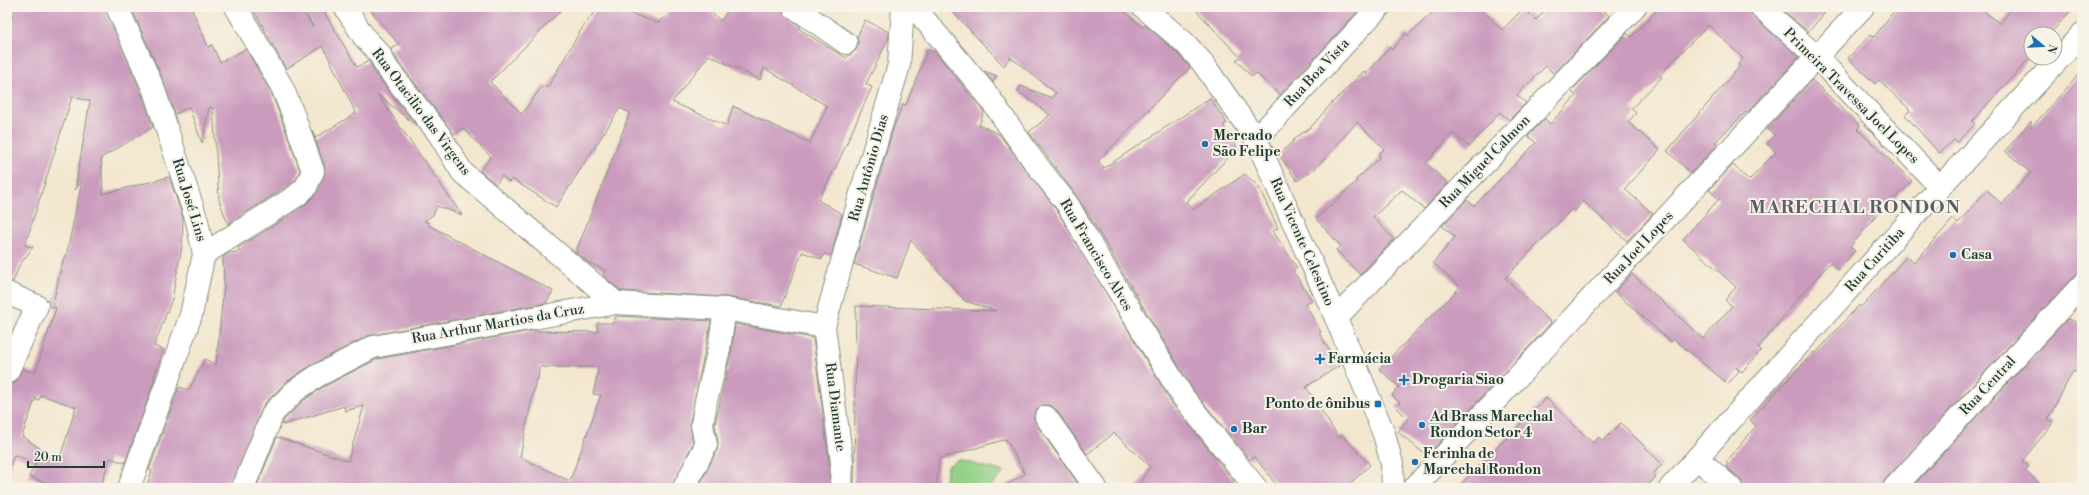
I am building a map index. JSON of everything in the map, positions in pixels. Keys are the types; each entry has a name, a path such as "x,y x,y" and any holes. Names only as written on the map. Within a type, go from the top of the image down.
{"street":[{"name":"Rua José Lins","path":"117,7 154,90 197,221 204,254 191,315 129,488"},
{"path":"204,254 296,196 306,187 313,171 294,114 282,87 236,7"},
{"name":"Rua Otacilio das Virgens","path":"345,7 364,37 379,53 399,85 439,134 462,172 616,303"},
{"path":"794,7 846,43"},
{"name":"Rua Antônio Dias","path":"824,327 861,193 900,65 903,7"},
{"name":"Rua Francisco Alves","path":"914,7 986,93 1033,160 1068,205 1183,397 1256,488"},
{"name":"Rua Vicente Celestino","path":"1143,7 1185,43 1202,62 1256,139 1336,318 1384,434 1392,464 1393,488"},
{"name":"Rua Boa Vista","path":"1256,139 1379,7"},
{"name":"Rua Miguel Calmon","path":"1336,318 1635,7"},
{"name":"Primeira Travessa Joel Lopes","path":"1761,7 1817,58 1940,187"},
{"name":"Rua Joel Lopes","path":"1414,488 1863,7"},
{"name":"Rua Curitiba","path":"1670,488 1940,187 2082,34"},
{"path":"7,293 37,306 7,373"},
{"name":"Rua Central","path":"1894,488 2077,296"},
{"name":"Rua Arthur Martios da Cruz","path":"242,488 273,412 295,391 317,376 373,347 616,303 725,309 824,327"},
{"path":"684,488 706,445 702,425 706,401 716,362 725,309"},
{"name":"Rua Diamante","path":"824,327 842,462 841,488"},
{"path":"1046,417 1096,488"},
{"path":"1697,458 1732,488"}],"green space":[{"path":"958,460 1005,472 989,488 943,488 948,466"}],"building":[{"path":"9,7 105,7 142,95 153,127 101,158 103,194 169,177 183,218 182,246 172,299 154,346 164,350 153,378 155,379 125,463 110,458 100,488 62,488 29,477 36,463 14,455 9,469 7,469 7,385 15,383 22,369 35,373 56,308 52,307 64,256 66,257 82,181 75,190 90,101 72,97 25,245 33,247 19,266 13,282 7,281 7,22 13,18","holes":["41,395 76,407 59,461 22,436 35,399 39,400"]},
{"path":"131,7 191,7 208,47 212,45 220,62 246,49 271,92 281,118 300,170 296,180 228,224 219,200 213,108 209,107 202,143 189,107 175,114 165,85"},
{"path":"252,7 300,7 313,27 304,8 321,7 357,67 369,61 377,76 417,126 377,94 462,215 437,206 433,215 424,221 429,223 428,225 553,291 546,303 367,336 310,366 286,382 264,404 231,488 146,488 152,471 149,470 179,387 189,390 205,359 216,365 224,285 223,257 229,253 239,252 238,248 303,207 314,196 324,176 325,167 312,130 315,138 356,113 323,46 286,69"},
{"path":"368,7 564,7 490,82 522,114 543,85 547,88 581,30 598,7 612,7 658,23 674,7 705,7 721,21 730,7 782,7 783,13 800,26 799,29 846,58 856,50 858,44 857,37 865,20 889,32 888,40 866,84 872,87 836,167 818,200 842,214 831,256 824,254 822,259 802,252 781,306 726,297 621,291 603,276 605,270 589,263 576,252 630,113 620,108 556,207 512,179 509,182 502,176 496,184 480,171 491,157 463,128 454,134 398,61 391,49 399,45","holes":["709,55 760,80 764,68 827,106 810,143 733,106 727,126 672,102"]},
{"path":"948,7 1118,7 1143,27 1145,25 1176,52 1190,67 1098,161 1104,168 1210,98 1227,123 1223,125 1237,148 1186,202 1193,210 1245,174 1258,186 1278,228 1273,231 1297,268 1293,271 1312,300 1305,304 1321,332 1319,333 1339,366 1306,387 1339,438 1342,435 1370,465 1345,488 1279,488 1254,456 1250,460 1193,390 1079,199 1029,132 1050,115 1018,91 1021,86 1052,98 1056,93 1010,57 1004,66"},
{"path":"1193,7 1362,7 1280,95 1256,73 1252,77 1236,60 1240,57"},
{"path":"1438,7 1479,7 1502,30 1524,8 1536,20 1548,7 1600,7 1609,16 1554,74 1546,66 1517,95 1526,103 1509,120 1500,112 1469,147 1453,133 1426,163 1448,183 1424,209 1402,190 1373,217 1394,239 1360,275 1336,250 1341,246 1316,219 1357,181 1356,180 1380,157 1378,155 1384,149 1357,122 1318,166 1297,181 1279,155 1297,137 1312,126 1332,103 1364,71 1366,74 1390,47 1392,50 1406,33 1408,36"},
{"path":"1660,7 1749,7 1753,16 1799,57 1747,113 1746,112 1715,142 1718,144 1691,173 1667,151 1740,66 1738,64 1743,58 1708,25 1660,75 1662,77 1631,109 1636,113 1628,122 1660,150 1625,189 1653,214 1627,241 1583,201 1575,211 1572,209 1505,278 1551,323 1427,456 1398,432 1408,419 1396,407 1400,403 1392,395 1399,387 1379,369 1460,287 1433,263 1455,237 1442,226 1467,200 1474,206 1536,143 1528,136 1545,119 1550,124 1576,96 1571,91 1627,33 1631,37"},
{"path":"1780,7 1830,7 1808,32"},
{"path":"1897,7 1979,7 2000,24 2013,7 2074,7 2057,26 2023,26 2023,66 1972,121 1975,124 1957,142 1954,140 1939,153 1905,115 1910,110 1879,80 1875,84 1848,58 1871,34 1874,37"},
{"path":"928,49 935,52 984,112 979,125 999,134 1058,212 1172,404 1234,481 1228,488 1137,488 1150,466 1114,433 1087,454 1056,410 1052,406 1045,405 1039,407 1035,411 1034,418 1036,424 1081,488 1001,488 1025,474 1006,439 939,459 936,488 854,488 856,306 996,311 965,301 911,240 897,278 854,264 893,129 903,104 906,105"},
{"path":"984,71 997,76 993,82"},
{"path":"2082,71 2082,269 1885,480 1882,488 1743,488 1740,479 1726,467 1728,464 1726,462 1756,426 1750,420 1814,352 1815,354 1859,305 1861,307 1907,256 1914,263 1953,219 1958,223 1987,190 2002,204 2031,173 2005,151 2031,121 2031,128"},
{"path":"1812,80 1860,126 1857,129 1912,181 1895,199 1893,197 1850,247 1855,251 1838,270 1830,263 1801,295 1758,348 1761,350 1742,372 1736,367 1739,371 1728,384 1674,339 1671,342 1615,292 1632,274 1703,339 1732,306 1725,300 1736,287 1683,239 1719,199 1709,190 1733,165 1749,180 1776,152 1767,144 1775,135 1767,129"},
{"path":"616,316 711,321 690,423 693,443 672,488 256,488 277,437 348,461 364,406 345,411 344,406 282,425 284,420 303,401 323,387 377,359 530,331 598,332 597,323 614,323","holes":["539,367 599,367 593,394 601,395 570,481 520,457 536,379 538,380"]},
{"path":"2067,319 2082,324 2082,375 2073,371 2048,419 2054,422 2022,461 2029,466 2025,471 2045,488 1911,488"},
{"path":"735,324 813,338 829,463 829,488 698,488 717,450 718,443 715,425 731,352"},
{"path":"1546,398 1593,443 1599,437 1603,441 1621,423 1662,464 1653,474 1656,477 1645,488 1457,488"}],"place":[{"name":"Mercado São Felipe","path":"1205,144"},
{"name":"Casa","path":"1953,255"},
{"name":"Farmácia","path":"1320,359"},
{"name":"Drogaria Siao","path":"1404,380"},
{"name":"Ponto de ônibus","path":"1378,404"},
{"name":"Ad Brass Marechal Rondon Setor 4","path":"1422,425"},
{"name":"Bar","path":"1234,429"},
{"name":"Ferinha de Marechal Rondon","path":"1415,462"}],"district":[{"name":"MARECHAL RONDON","path":"1855,207"}]}
